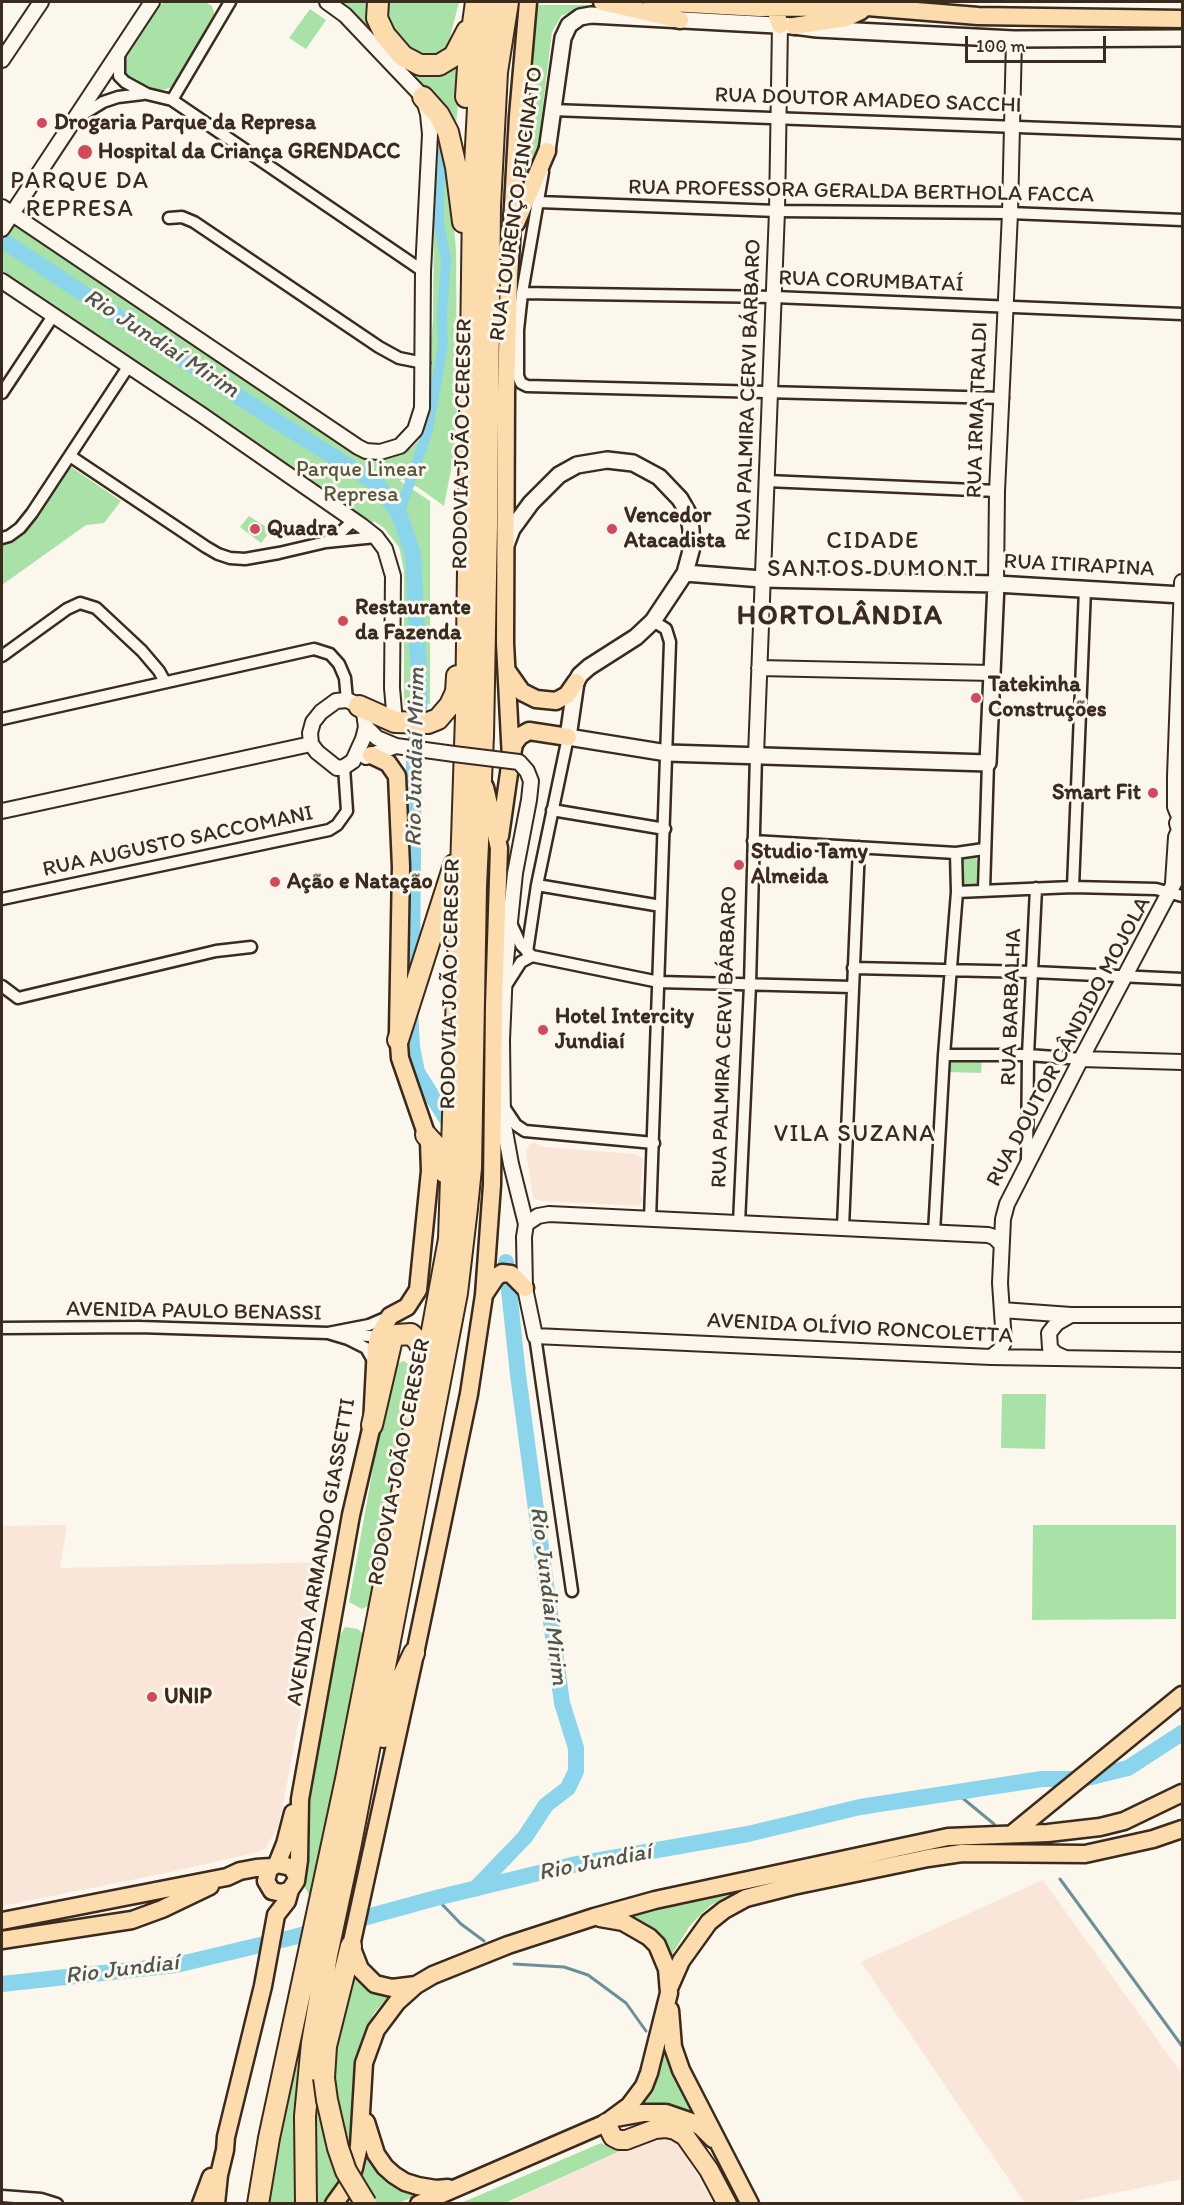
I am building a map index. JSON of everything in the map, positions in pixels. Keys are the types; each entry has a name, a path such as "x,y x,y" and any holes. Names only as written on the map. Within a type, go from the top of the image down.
{"highway":[{"path":"378,2 377,18 385,35 403,56 420,65 439,65 454,57 475,8"},
{"name":"RODOVIA JOÃO CERESER","path":"318,1953 333,1886 449,1239 462,840 471,282 479,89 490,2"},
{"name":"RODOVIA JOÃO CERESER","path":"333,1886 351,1843 457,1293 471,1168 476,886 481,790 487,525 490,206 497,72 508,2"},
{"path":"460,201 469,52 475,8"},
{"path":"423,97 439,115 448,132 456,167 471,282"},
{"path":"353,703 372,720 399,723 428,723 438,719 446,711 456,692 459,621 468,551"},
{"path":"400,1033 462,840"},
{"path":"426,1135 436,1146 444,1168 449,1239"},
{"path":"372,1425 385,1337 404,1333 411,1334 418,1341 422,1349 423,1369 419,1403"},
{"path":"351,1843 396,1691 403,1672 414,1653"},
{"path":"306,2204 305,2136 316,2080 351,1946"},
{"path":"318,1953 316,2080 327,2100 346,2171 366,2204"},
{"path":"258,2204 269,2138 318,1953"},
{"path":"610,2120 613,2137 619,2140 666,2128 685,2136 709,2170 727,2204"}],"main road":[{"path":"511,759 505,549 506,393 518,116 528,2"},
{"path":"602,2 680,20 829,30 1014,39 1182,38"},
{"path":"652,2 867,7 978,16 1180,17"},
{"path":"774,5 787,26"},
{"path":"787,26 846,18 867,7"},
{"name":"RUA LOURENÇO PINCINATO","path":"547,151 563,38 574,20 591,15 680,20"},
{"path":"512,232 547,151"},
{"path":"505,549 512,529 531,502 559,475 577,465 607,460 633,463 659,477 670,487 687,513 691,529 692,547 685,573 653,621 636,638 589,667 567,695 556,701 536,699 522,692 512,681 507,668"},
{"name":"RUA ITIRAPINA","path":"685,573 762,579 996,584 1182,595"},
{"name":"RUA IRMA TRALDI","path":"988,763 996,584"},
{"path":"568,737 576,682"},
{"path":"416,1985 393,1988 375,1984 360,1969 351,1946 469,1394 487,1291 492,1185 499,848 514,744 520,736 529,731 667,753 988,763"},
{"path":"371,756 388,763 397,776 401,876 400,1058 429,1142 430,1171 418,1290 407,1307 390,1316"},
{"path":"481,767 499,848"},
{"path":"487,1291 496,1277 502,1273 511,1274 522,1283"},
{"name":"AVENIDA ARMANDO GIASSETTI","path":"216,2204 217,2185 226,2137 263,1986 276,1917 287,1901 299,1860 300,1799 351,1515 372,1425 375,1363 390,1316"},
{"path":"1012,1834 1182,1695"},
{"path":"334,2204 347,2186 360,2146 362,2077 364,2063 376,2031 385,2015 416,1985 458,1963 594,1917 665,1898 948,1837 1048,1833 1100,1827 1124,1821 1182,1793"},
{"name":"AVENIDA ARMANDO GIASSETTI","path":"274,1866 285,1844 292,1814 300,1799"},
{"path":"1128,1844 1182,1822"},
{"path":"419,2204 610,2120 628,2106 636,2097 649,2073 670,1990 681,1961 709,1922 724,1910 746,1898 928,1858 962,1853 1085,1854 1153,1839 1182,1829"},
{"path":"2,1921 227,1877 268,1886 277,1893 282,1893 293,1883 291,1867 282,1863 240,1871 227,1877 183,1900 132,1920 2,1940"},
{"path":"268,1886 266,1877 274,1866"},
{"name":"AVENIDA ARMANDO GIASSETTI","path":"268,1886 276,1917"},
{"path":"126,1897 134,1899 140,1906 140,1911 132,1920"},
{"path":"594,1917 623,1922 649,1936 663,1956 670,1990 672,2038 676,2058 750,2204"},
{"path":"363,2104 368,2132 376,2154 394,2175 405,2182 429,2188 457,2187"},
{"path":"610,2120 654,2113 679,2117 701,2127 723,2151"},
{"name":"AVENIDA ARMANDO GIASSETTI","path":"201,2204 219,2150 226,2137"}],"street":[{"path":"2,60 41,2"},
{"path":"2,229 7,210 74,120 152,2"},
{"path":"172,100 230,2"},
{"path":"7,210 358,447 372,451 392,449 410,437 421,416 424,363 423,271 430,134 428,114 423,97 345,15 327,2"},
{"name":"RUA PALMIRA CERVI BÁRBARO","path":"739,1223 750,985 753,841 779,118 787,26"},
{"name":"RUA IRMA TRALDI","path":"996,584 997,491 1010,213 1014,39"},
{"path":"119,50 119,76 133,88 172,100 423,271"},
{"path":"74,120 111,100 147,94"},
{"name":"RUA DOUTOR AMADEO SACCHI","path":"552,110 1182,133"},
{"name":"RUA LOURENÇO PINCINATO","path":"547,151 522,293 518,330 518,376 522,383 534,387 769,392"},
{"name":"RUA PROFESSORA GERALDA BERTHOLA FACCA","path":"539,202 777,211 1010,213 1182,220"},
{"path":"169,218 182,218 194,222 379,347 399,358 424,363"},
{"path":"2,281 202,415 376,537 385,549 393,576 392,688 399,723"},
{"name":"RUA CORUMBATAÍ","path":"522,293 774,297 1182,314"},
{"path":"2,393 53,316"},
{"path":"2,538 20,528 32,513 129,367"},
{"path":"769,392 1002,398"},
{"path":"70,456 218,554 230,558 245,559 326,542 376,537"},
{"path":"767,481 997,491"},
{"path":"326,542 354,520"},
{"name":"RUA DOUTOR CÂNDIDO MOJOLA","path":"1175,891 1176,837 1181,824 1175,807 1175,776 1182,582"},
{"path":"1073,887 1085,590"},
{"path":"2,656 67,609 80,603 96,608 142,651 165,682"},
{"path":"650,1219 670,642 666,630 653,621"},
{"path":"2,719 314,649 330,654 339,664 353,703 336,701 321,711 313,722 310,733 311,744 326,762 337,768 399,746"},
{"path":"759,668 992,673"},
{"path":"348,764 392,688"},
{"path":"372,720 377,738 399,746 519,762 527,771 531,781 514,873 510,921 502,1040 503,1120 525,1230 522,1283 536,1336 572,1591"},
{"path":"505,987 521,962 530,954 537,885 568,737"},
{"path":"2,811 311,744"},
{"name":"RUA IRMA TRALDI","path":"984,890 988,763"},
{"name":"RUA AUGUSTO SACCOMANI","path":"2,899 329,830 337,825 347,811 348,764"},
{"path":"552,810 664,829"},
{"path":"753,841 956,853 984,849"},
{"path":"843,1227 859,847"},
{"path":"934,1233 944,1055 957,892 956,853"},
{"name":"RUA DOUTOR CÂNDIDO MOJOLA","path":"991,1357 1000,1350 1004,1342 1000,1283 1003,1219 1007,1204 1125,977 1175,891 1182,868"},
{"path":"537,885 661,906"},
{"path":"957,892 1073,887 1156,888 1175,891"},
{"name":"RUA BARBALHA","path":"1027,1163 1028,1055 1036,888"},
{"path":"510,921 514,933 530,954 659,982 852,987"},
{"path":"2,986 18,998 216,951 251,947"},
{"path":"853,968 1033,972 1182,979"},
{"path":"944,1055 1028,1055 1182,1062"},
{"path":"504,1107 516,1125 525,1131 654,1143"},
{"path":"525,1230 538,1216 549,1214 988,1235 1001,1244"},
{"name":"RUA DOUTOR CÂNDIDO MOJOLA","path":"988,1235 994,1232 1003,1219"},
{"name":"AVENIDA OLÍVIO RONCOLETTA","path":"1002,1310 1071,1315 1182,1315"},
{"path":"1065,1358 1050,1348 1049,1333 1058,1323 1071,1315"},
{"path":"328,1333 369,1325 390,1316"},
{"name":"AVENIDA PAULO BENASSI","path":"2,1328 139,1328 328,1333 366,1348 375,1363"},
{"path":"328,1333 385,1337"},
{"name":"AVENIDA OLÍVIO RONCOLETTA","path":"536,1336 991,1357 1182,1360"},
{"path":"2,2196 41,2199 57,2204"}],"shaded area":[{"path":"533,1142 544,1147 635,1154 643,1159 640,1195 644,1199 639,1206 541,1201 533,1198 526,1152"},
{"name":"UNIP","path":"67,1525 60,1568 329,1562 279,1825 266,1848 259,1852 161,1874 2,1906 2,1526"},
{"path":"1043,1880 1182,2074 1182,2179 1067,2203 1025,2203 861,1962"},
{"path":"654,2135 668,2136 679,2143 713,2203 505,2204"}],"green space":[{"path":"165,2 205,2 212,6 216,19 173,87 159,91 139,86 126,73 126,52 160,5"},
{"path":"337,2 371,2 394,54 462,63 455,135"},
{"path":"379,2 459,2 448,45 433,58 422,60 402,48"},
{"path":"533,5 599,5 632,14 586,10 562,15 552,32 537,154 514,198"},
{"path":"310,9 326,20 306,49 289,38"},
{"name":"Parque Linear Represa","path":"435,121 446,138 456,250 457,406 454,454 444,506 419,488 402,479 400,481 430,501 430,704 404,705 404,571 399,547 384,528 374,521 369,527 2,277 2,219 11,217 372,454 397,455 411,448 422,437 431,399 429,364 433,320"},
{"path":"71,467 121,501 104,523 86,525 2,585 2,541 13,540"},
{"name":"Quadra","path":"249,516 271,530 261,543 240,527"},
{"path":"967,855 974,855 978,861 978,885 972,890 960,886 960,861"},
{"path":"954,1058 982,1059 981,1073 949,1072"},
{"path":"404,1361 412,1367 414,1376 370,1605 362,1609 349,1602 390,1373 396,1364"},
{"path":"1002,1394 1046,1394 1045,1449 1001,1448"},
{"path":"1033,1525 1176,1525 1176,1619 1032,1620"},
{"path":"345,1627 358,1629 364,1635 314,1903 304,1886 306,1803 339,1637"},
{"path":"736,1891 711,1905 700,1915 689,1927 671,1956 667,1946 650,1926 626,1913"},
{"path":"317,1952 298,2078 296,2110 298,2203 264,2204"},
{"path":"352,1967 377,1992 388,1997 374,2013 360,2052 348,2163 329,2074"},
{"path":"666,2041 706,2125 639,2107 656,2077"},
{"path":"318,2064 342,2177 325,2203 315,2204 313,2127"},
{"path":"601,2143 612,2149 622,2150 505,2203 461,2203"},
{"path":"368,2153 427,2191 399,2203 370,2203 358,2183 365,2169"}],"waterway":[{"path":"399,514 428,430 443,345 442,315 446,261 439,225 439,189 443,152"},
{"name":"Rio Jundiaí Mirim","path":"2,240 270,417 377,484 399,514 413,554 420,700 414,760 410,1009 412,1047 417,1072 446,1118"},
{"name":"Rio Jundiaí Mirim","path":"475,1889 525,1837 546,1805 568,1788 576,1771 576,1748 562,1703 518,1375 506,1262"},
{"name":"Rio Jundiaí","path":"2,1984 176,1965 572,1865 748,1834 860,1807 1042,1779 1083,1779 1128,1768 1182,1733"},
{"path":"954,1791 994,1824"},
{"path":"1060,1879 1182,2046"},
{"path":"436,1898 461,1924 484,1941"},
{"path":"514,1964 564,1967 588,1975 626,2003 646,2031"}],"place":[{"name":"Drogaria Parque da Represa","path":"42,123"},
{"name":"Hospital da Criança GRENDACC","path":"85,152"},
{"name":"Quadra","path":"255,529"},
{"name":"Vencedor Atacadista","path":"612,529"},
{"name":"Restaurante da Fazenda","path":"343,621"},
{"name":"Tatekinha Construções","path":"976,698"},
{"name":"Smart Fit","path":"1153,793"},
{"name":"Studio Tamy Almeida","path":"739,865"},
{"name":"Ação e Natação","path":"275,882"},
{"name":"Hotel Intercity Jundiaí","path":"543,1030"},
{"name":"UNIP","path":"152,1697"}],"district":[{"name":"PARQUE DA REPRESA","path":"80,196"},
{"name":"CIDADE SANTOS DUMONT","path":"873,556"},
{"name":"HORTOLÂNDIA","path":"840,617"},
{"name":"VILA SUZANA","path":"855,1135"}]}
